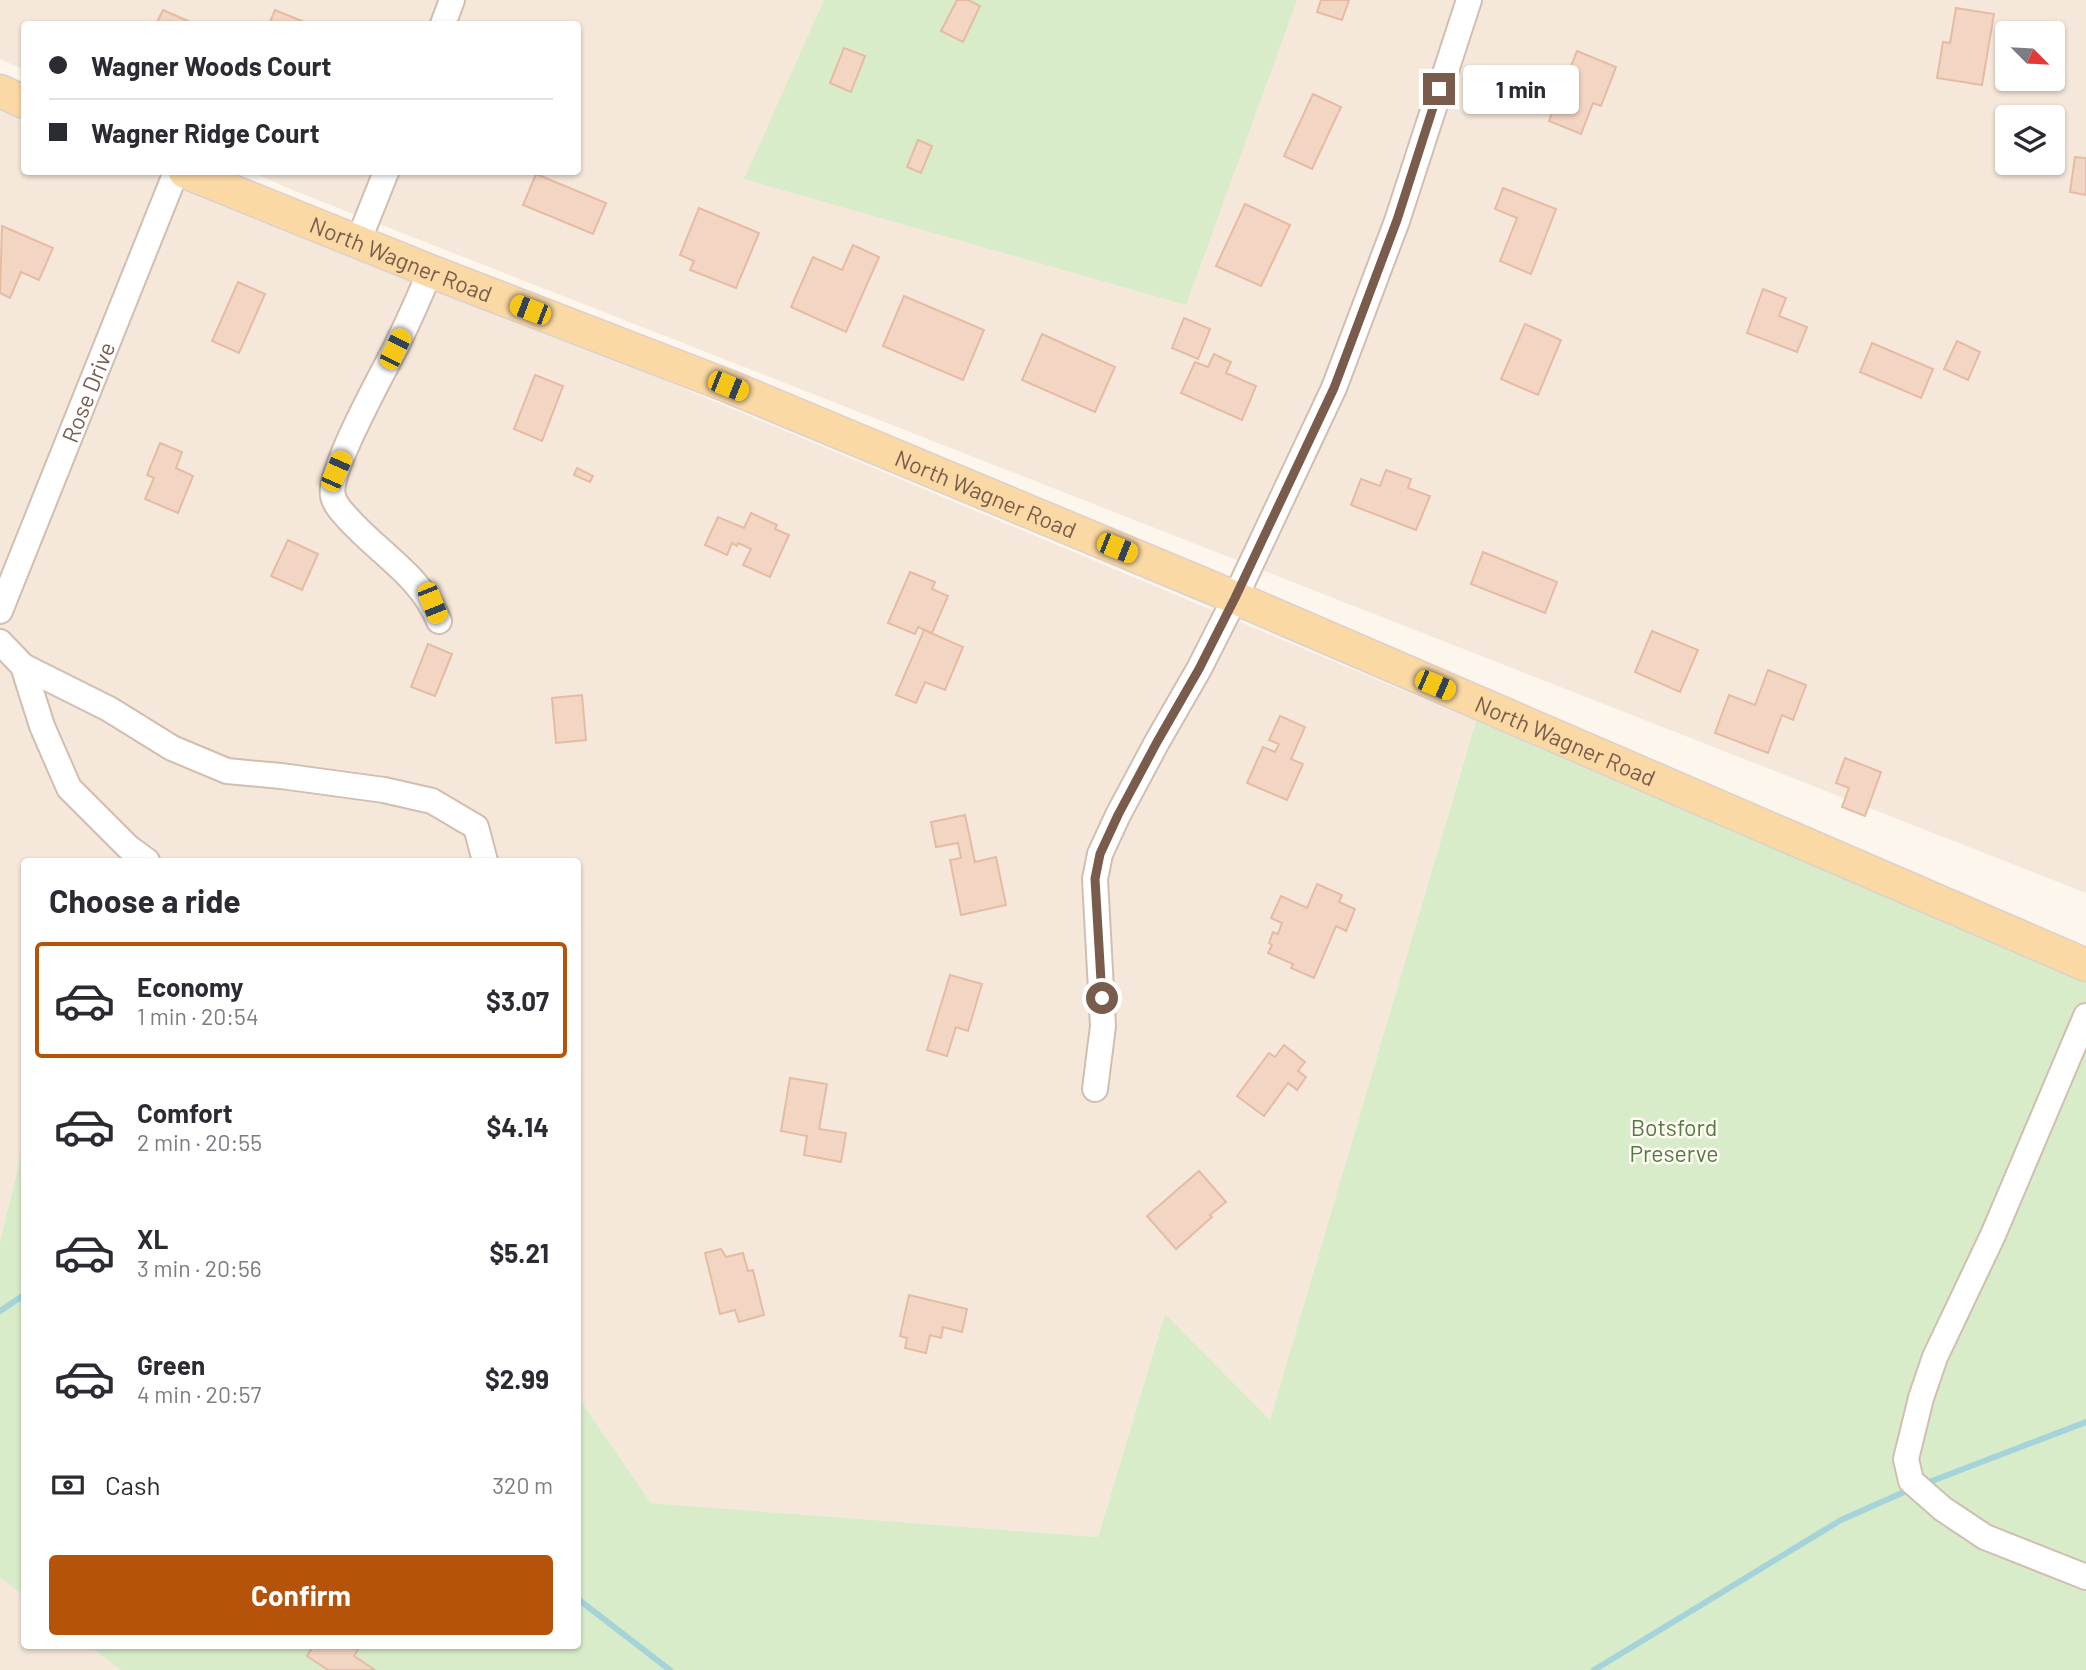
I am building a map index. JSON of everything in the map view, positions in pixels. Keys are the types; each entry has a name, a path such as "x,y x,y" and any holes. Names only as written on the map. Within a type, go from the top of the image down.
{"main road":[{"path":"0,91 21,101"},
{"name":"North Wagner Road","path":"192,175 430,271 728,386 1235,598 2086,965"}],"street":[{"path":"444,21 452,0"},
{"path":"1095,1089 1103,1026 1095,879 1100,854 1118,815 1235,598 1334,388 1397,220 1469,0"},
{"name":"Rose Drive","path":"0,611 175,175"},
{"path":"358,242 385,175"},
{"path":"430,271 336,471 333,495 342,512 402,568 432,603 439,621"},
{"path":"0,642 23,666 109,709 172,748 227,771 384,790 432,801 476,827 484,858"},
{"path":"23,666 42,726 69,788 143,858"},
{"path":"2086,1016 1993,1235 1935,1357 1921,1398 1906,1459 1911,1481 1943,1509 1985,1537 2086,1577"}],"shaded area":[{"path":"0,0 2086,0 2086,893 259,175 581,175 581,21 21,21 21,69 0,59"},
{"path":"0,101 21,110 21,175 176,175 1476,721 1270,1421 1165,1315 1098,1537 651,1503 581,1401 581,858 21,858 21,1155 0,1241"},
{"path":"21,1516 21,1649 478,1649 497,1670 0,1670 0,1518"}],"green space":[{"path":"824,0 1297,0 1186,305 744,179"},
{"name":"Botsford Preserve","path":"1476,721 2086,981 2086,1670 121,1670 93,1649 581,1649 581,1401 651,1503 1098,1537 1165,1314 1270,1420"},
{"path":"21,1155 21,1594 0,1577 0,1241"}],"building":[{"path":"957,0 968,0 980,6 963,42 941,31"},
{"path":"1321,0 1349,0 1342,20 1317,12"},
{"path":"1956,8 1994,14 1982,85 1937,78 1943,42 1950,43"},
{"path":"163,10 188,21 158,21"},
{"path":"275,10 302,21 270,21"},
{"path":"844,48 865,56 851,92 830,83"},
{"path":"1577,51 1616,67 1601,106 1593,103 1581,134 1549,121"},
{"path":"1313,94 1341,107 1312,169 1284,156"},
{"path":"918,140 932,146 921,173 907,167"},
{"path":"2075,157 2086,158 2086,195 2070,192"},
{"path":"536,175 606,203 593,234 523,205"},
{"path":"1503,188 1556,209 1531,274 1500,261 1517,218 1495,209"},
{"path":"1245,204 1290,225 1261,286 1216,266"},
{"path":"699,208 759,233 736,288 690,270 694,261 680,255"},
{"path":"2,226 53,248 39,280 21,272 10,298 0,293"},
{"path":"853,245 879,257 846,332 791,307 813,257 842,270"},
{"path":"238,282 265,294 239,353 212,341"},
{"path":"1763,289 1786,298 1779,316 1807,327 1797,352 1747,333"},
{"path":"904,296 984,330 963,380 883,346"},
{"path":"1184,318 1210,329 1198,359 1172,348"},
{"path":"1525,324 1561,340 1538,395 1501,379"},
{"path":"1042,334 1115,367 1095,412 1022,380"},
{"path":"1957,341 1980,352 1968,380 1944,369"},
{"path":"1872,343 1933,369 1921,398 1860,372"},
{"path":"1214,354 1231,362 1226,373 1256,386 1242,420 1181,393 1195,362 1208,367"},
{"path":"535,375 563,386 542,441 514,429"},
{"path":"160,443 182,452 176,468 193,476 178,513 145,499 154,478 147,475"},
{"path":"577,468 593,476 590,482 574,475"},
{"path":"1386,470 1411,479 1408,488 1430,496 1416,530 1351,505 1361,479 1380,486"},
{"path":"751,513 777,525 775,529 789,535 770,577 743,565 751,549 732,543 727,555 705,545 718,517 744,528"},
{"path":"288,540 318,554 302,590 271,576"},
{"path":"1483,552 1557,582 1545,613 1471,584"},
{"path":"910,572 935,582 932,589 948,596 932,633 918,627 915,634 888,623"},
{"path":"924,630 963,647 945,690 925,682 916,703 896,695"},
{"path":"1652,631 1698,650 1680,692 1635,672"},
{"path":"428,644 452,654 435,696 411,687"},
{"path":"1768,670 1806,685 1793,720 1782,715 1768,753 1715,733 1729,695 1755,705"},
{"path":"582,695 586,740 556,743 552,698"},
{"path":"1280,716 1305,727 1291,759 1303,764 1287,800 1247,783 1263,747 1275,752 1279,744 1269,740"},
{"path":"1845,758 1881,772 1865,816 1842,807 1849,788 1836,783"},
{"path":"965,815 975,862 996,857 1006,905 961,915 950,860 961,858 958,843 936,847 931,822"},
{"path":"1317,884 1342,895 1339,902 1355,909 1346,931 1336,926 1314,978 1291,968 1293,964 1268,953 1273,932 1278,934 1282,923 1271,918 1281,896 1307,908"},
{"path":"950,975 982,984 968,1031 956,1027 947,1056 927,1050"},
{"path":"1284,1045 1305,1062 1298,1071 1306,1077 1297,1090 1288,1083 1264,1116 1237,1096 1269,1053 1275,1057"},
{"path":"790,1078 827,1084 819,1129 846,1133 841,1162 804,1155 807,1136 781,1131"},
{"path":"1199,1171 1226,1202 1176,1249 1147,1216"},
{"path":"721,1249 726,1257 743,1253 748,1271 753,1270 764,1315 739,1322 735,1310 720,1314 705,1253"},
{"path":"909,1295 967,1309 962,1332 943,1327 941,1338 930,1335 926,1353 905,1348 907,1338 900,1336"},
{"path":"311,1649 358,1649 354,1656 375,1670 328,1670 307,1656"}],"waterway":[{"path":"0,1311 21,1297"},
{"path":"1924,1484 2086,1422"},
{"path":"1594,1670 1841,1520 1911,1489"},
{"path":"581,1601 670,1670"}],"route":[{"path":"1102,998 1095,879 1100,854 1118,815 1235,598 1334,388 1397,220 1439,89"}]}
